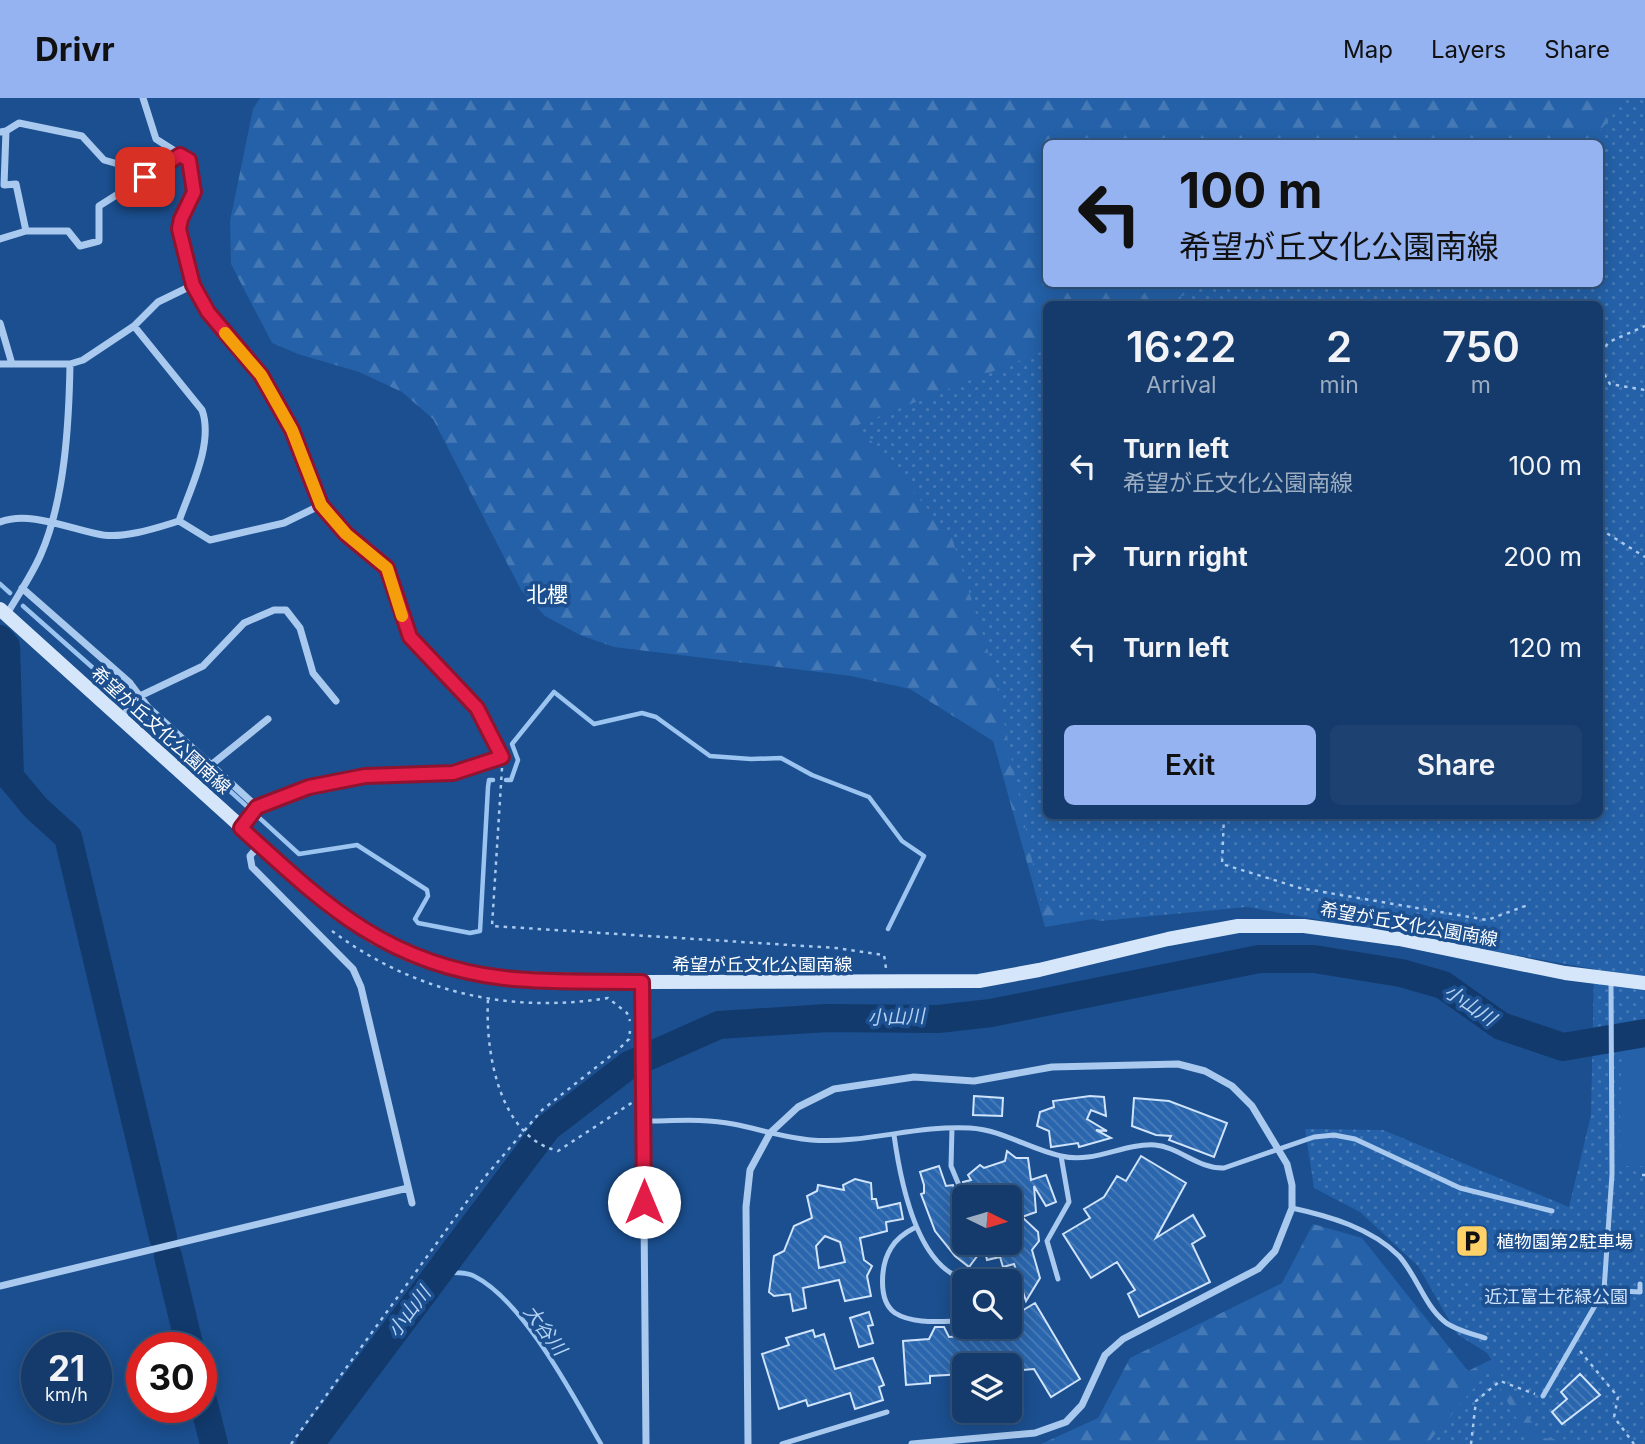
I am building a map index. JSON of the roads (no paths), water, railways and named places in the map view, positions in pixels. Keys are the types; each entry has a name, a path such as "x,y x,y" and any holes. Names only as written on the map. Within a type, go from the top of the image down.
{"main road":[{"name":"希望が丘文化公園南線","path":"3,612 332,909 374,938 412,956 455,970 505,978 642,982 979,981 1238,926 1304,926 1399,939 1611,980 1645,983"}],"street":[{"path":"143,98 156,139 189,160 194,192 179,229 193,285 208,312 261,375 292,430 321,505 346,534 387,568 410,637 477,708 502,757 453,773 365,776 334,781 257,807 241,828"},
{"path":"26,231 16,184 4,185 3,132 19,123 82,136 104,160 132,168 145,177"},
{"path":"0,239 26,231 68,231 80,246 99,242 99,205 180,155"},
{"path":"0,364 70,364 83,360 134,326 158,302 193,285"},
{"path":"0,323 12,364"},
{"path":"134,326 202,410 206,421 199,464 179,521"},
{"path":"3,612 22,588 41,555 51,524 69,414 70,364"},
{"path":"0,522 8,519 31,519 106,535 141,531 179,521 209,540 284,523 321,505"},
{"path":"22,588 130,682 140,696 257,807"},
{"path":"121,719 140,696 203,666 244,623 274,610 286,610 300,628 313,673 336,701"},
{"path":"211,765 268,719"},
{"path":"259,845 250,856 251,867 354,969 361,987 412,1203"},
{"path":"642,982 646,1444"},
{"path":"748,1444 746,1207 750,1170 769,1132 799,1107 834,1089 890,1079 914,1077 974,1082 1052,1067 1178,1064 1205,1071 1232,1086 1252,1106 1287,1164 1292,1185 1292,1208 1275,1251 1258,1269 1123,1339 1105,1355 1083,1405 1066,1422 1035,1433 912,1444"},
{"path":"0,1286 408,1188"}],"lane":[{"path":"1543,1396 1605,1290 1612,1174 1611,980"},
{"path":"643,1121 701,1120 808,1140 842,1142 952,1128 1000,1133 1061,1156 1096,1157 1140,1145 1158,1145 1212,1169 1224,1168 1314,1138 1334,1135 1355,1139 1460,1188 1552,1211"},
{"path":"952,1128 951,1166 959,1185"},
{"path":"894,1135 900,1177 916,1227 952,1273"},
{"path":"1058,1279 1047,1241 1069,1202 1061,1156"},
{"path":"1292,1208 1324,1215 1384,1244 1400,1258 1431,1307 1447,1324 1485,1338"},
{"path":"916,1227 897,1241 884,1263 885,1300 894,1312 907,1317 924,1321 952,1321"},
{"path":"1605,1290 1642,1292 1640,1283"},
{"path":"782,1444 887,1412"}],"waterway":[{"path":"0,584 10,593"},
{"path":"23,606 127,698"},
{"path":"0,639 6,646 10,777 36,808 68,837 163,1237"},
{"path":"506,780 511,780 518,760 512,744 554,692 594,724 642,713 656,717 710,756 781,758 812,775 869,797 902,841 924,856 888,929"},
{"path":"141,710 299,854 357,845 427,890 428,896 415,919 418,923 470,933 480,931 488,787 489,780 493,780"},
{"name":"小山川","path":"310,1444 547,1128 629,1065 719,1025 827,1018 938,1019 991,1013 1259,959 1314,959 1401,973 1443,985 1501,1026 1563,1047 1645,1033"},
{"path":"168,1256 186,1332"},
{"name":"大谷川","path":"437,1273 470,1274 493,1288 511,1306 546,1351 601,1444"},
{"path":"209,1423 214,1444"}],"place":[{"name":"植物園第2駐車場","path":"1472,1241"}],"district":[{"name":"北櫻","path":"547,594"}],"park label":[{"name":"近江富士花緑公園","path":"1556,1296"}]}
